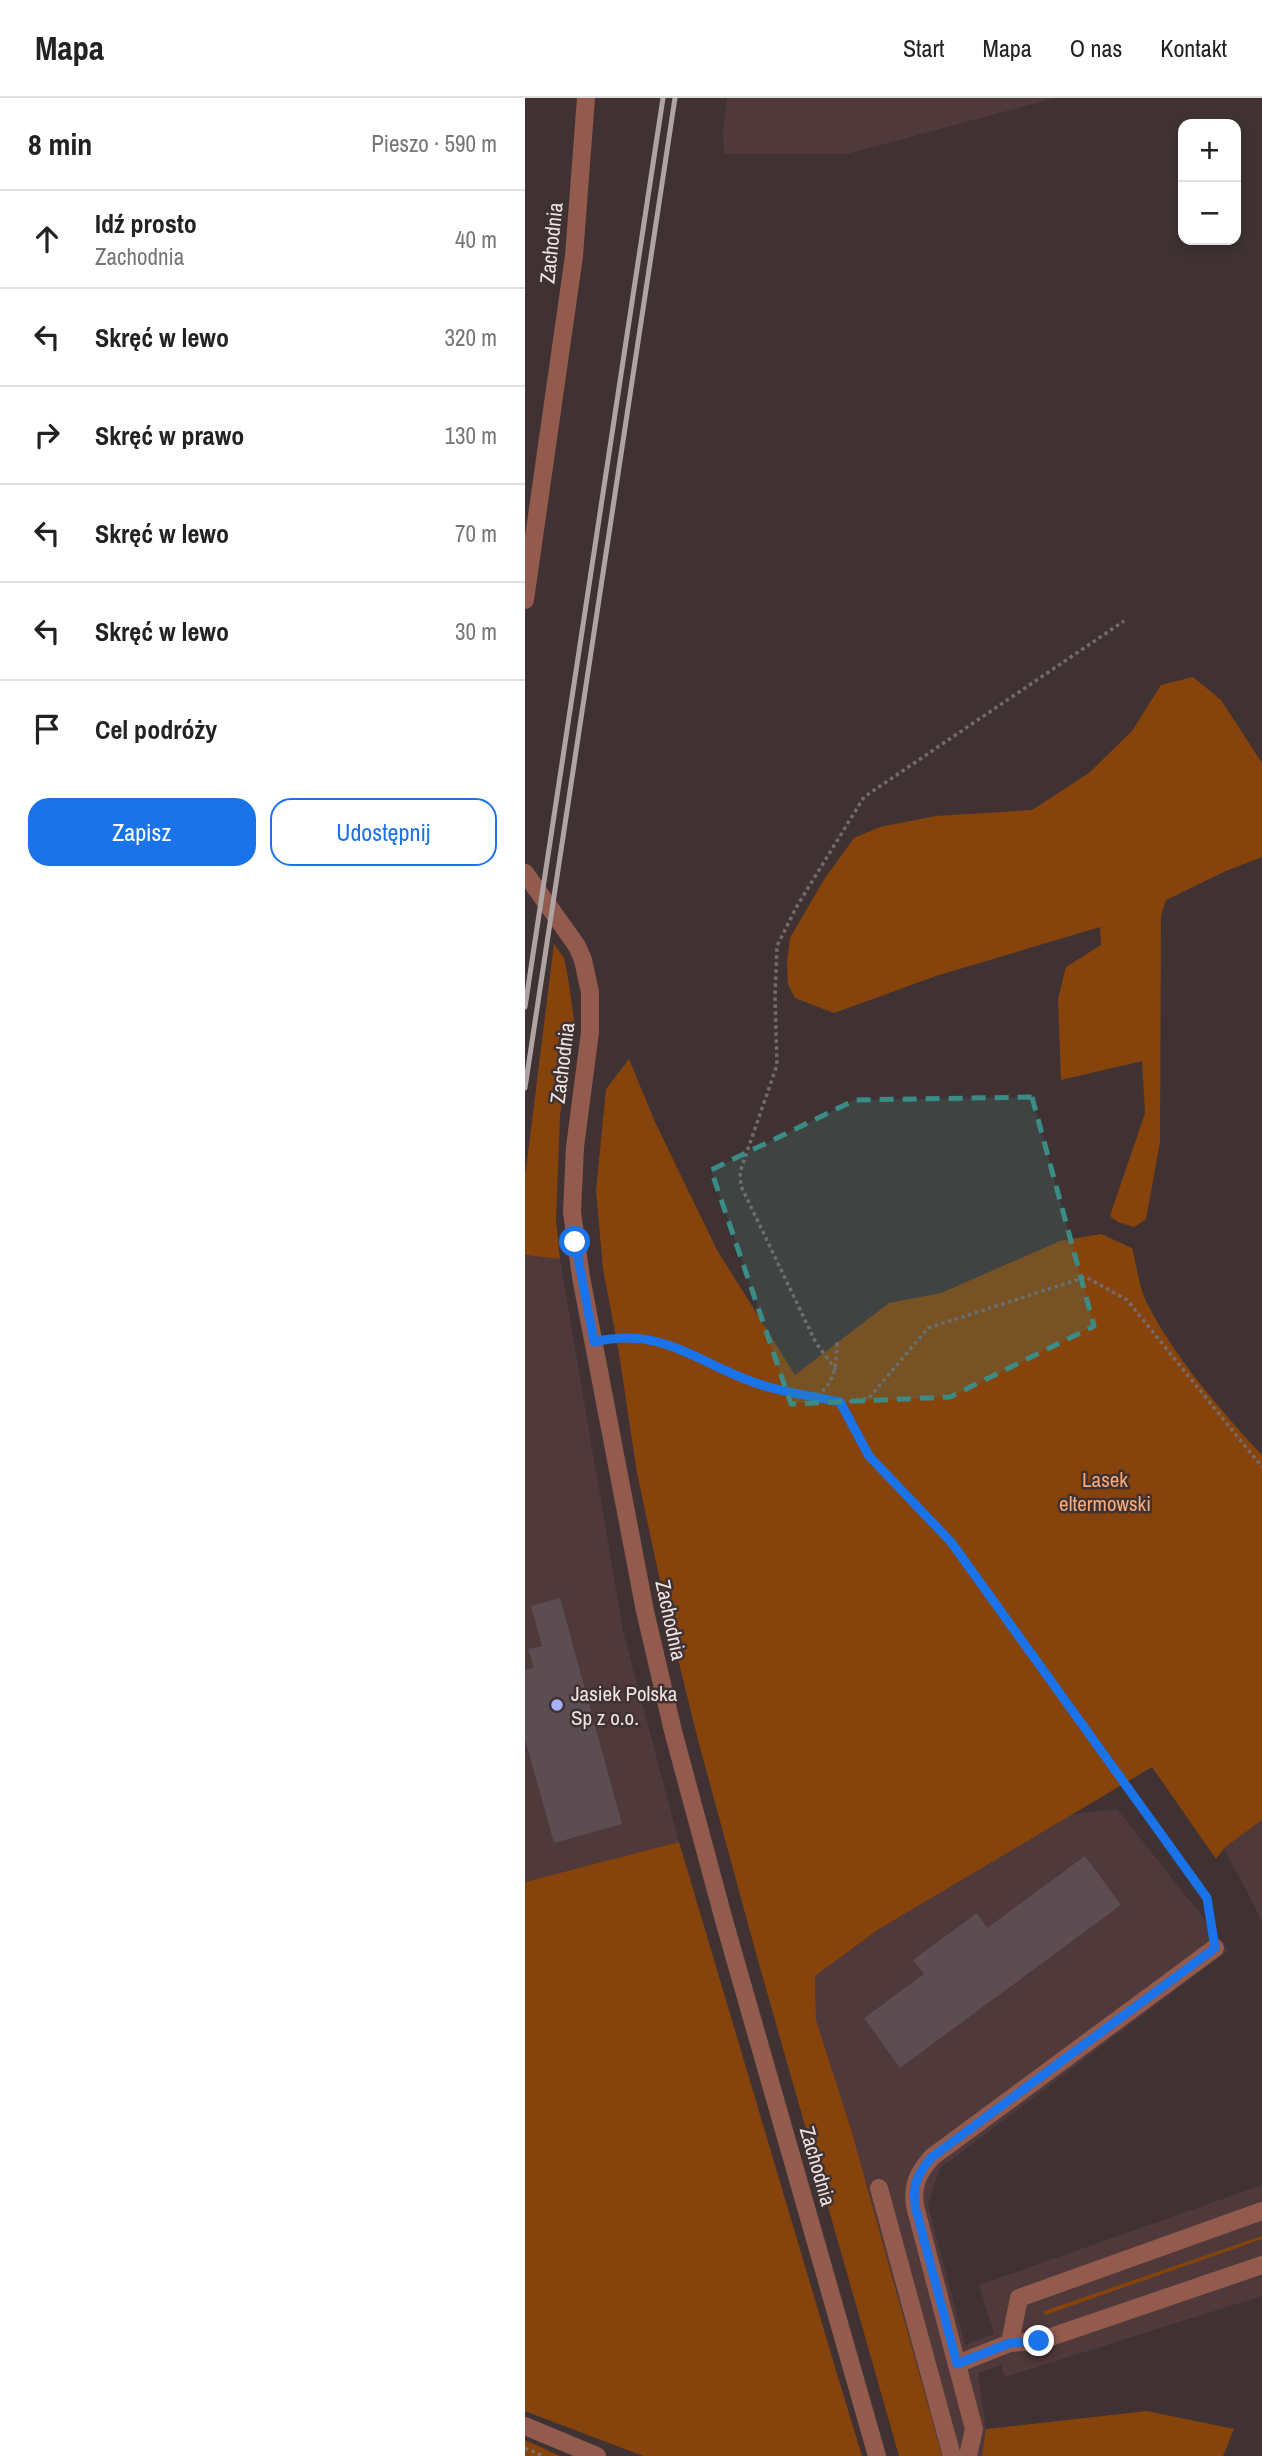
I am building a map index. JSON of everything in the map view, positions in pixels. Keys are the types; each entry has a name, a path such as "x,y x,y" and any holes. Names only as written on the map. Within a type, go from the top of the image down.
{"street":[{"name":"Zachodnia","path":"525,600 574,256 586,98"},
{"name":"Zachodnia","path":"525,873 577,946 590,992 590,1032 575,1147 572,1212 581,1277 645,1611 673,1731 729,1937 877,2456"},
{"path":"968,2456 974,2429 915,2206 913,2191 919,2171 932,2157 1215,1948"},
{"path":"879,2188 952,2456"},
{"path":"1010,2343 1019,2298 1262,2211"},
{"path":"957,2364 1010,2343 1039,2341 1262,2265"},
{"path":"525,2427 597,2456"}],"path":[{"path":"836,1370 816,1343 741,1186 740,1172 776,1065 777,946 797,906 865,797 1124,621"},
{"path":"842,1403 869,1398 928,1328 1086,1277 1127,1300 1262,1467"},
{"path":"594,1342 651,1339 675,1346 706,1363 758,1384 840,1402 869,1456 951,1542 1207,1898 1215,1948"},
{"path":"816,1397 829,1387 836,1370 837,1342"},
{"path":"525,2448 543,2456"}],"highlighted area":[{"path":"1032,1097 1094,1326 950,1397 791,1404 711,1170 855,1100"}],"shaded area":[{"path":"727,98 1055,98 847,154 724,154 723,131"},
{"path":"525,1255 560,1259 623,1631 679,1842 525,1882"},
{"path":"1117,1809 1229,1950 940,2168 928,2205 965,2345 994,2334 979,2285 1262,2185 1262,2296 1005,2377 1001,2365 978,2373 986,2429 982,2456 942,2456 851,2129 816,2020 815,1976 879,1929 1069,1815"},
{"path":"1262,1820 1262,1921 1224,1848"}],"green space":[{"path":"1193,677 1221,700 1262,763 1262,857 1166,900 1161,915 1160,1142 1146,1219 1134,1227 1118,1222 1110,1216 1145,1113 1142,1061 1061,1080 1058,999 1066,967 1101,945 1100,927 936,976 834,1013 795,998 788,984 787,962 790,938 825,878 854,838 880,827 936,816 1032,810 1089,773 1132,731 1161,685"},
{"path":"554,944 564,958 575,1028 560,1115 556,1221 560,1259 525,1255 525,1177"},
{"name":"Lasek eltermowski","path":"629,1059 655,1122 717,1250 795,1375 889,1303 941,1293 1060,1241 1101,1234 1132,1248 1142,1292 1159,1325 1200,1384 1262,1455 1262,1820 1224,1848 1216,1859 1152,1767 879,1929 815,1976 816,2020 851,2129 942,2456 899,2456 757,1957 668,1618 637,1473 603,1269 596,1191 606,1089"},
{"path":"679,1842 862,2456 643,2456 525,2411 525,1882"},
{"path":"1262,2236 1262,2239 1045,2315 1044,2311"},
{"path":"1147,2411 1234,2429 1223,2456 982,2456 986,2429"},
{"path":"525,2440 560,2456 525,2456"}],"building":[{"name":"Jasiek Polska Sp z o.o.","path":"560,1598 622,1824 554,1843 525,1739 525,1670 534,1668 528,1649 542,1646 531,1606"},
{"path":"1085,1856 1121,1905 900,2068 864,2018 924,1974 913,1960 977,1913 987,1928"}],"railway":[{"path":"525,1007 663,98"},
{"path":"525,1088 675,98"}],"place":[{"name":"Jasiek Polska Sp z o.o.","path":"557,1705"}],"route":[{"path":"575,1242 594,1342 608,1339 651,1339 675,1346 706,1363 758,1384 840,1402 869,1456 951,1542 1207,1898 1215,1948 932,2157 919,2171 913,2191 915,2206 957,2364 1010,2343 1039,2341"}]}
